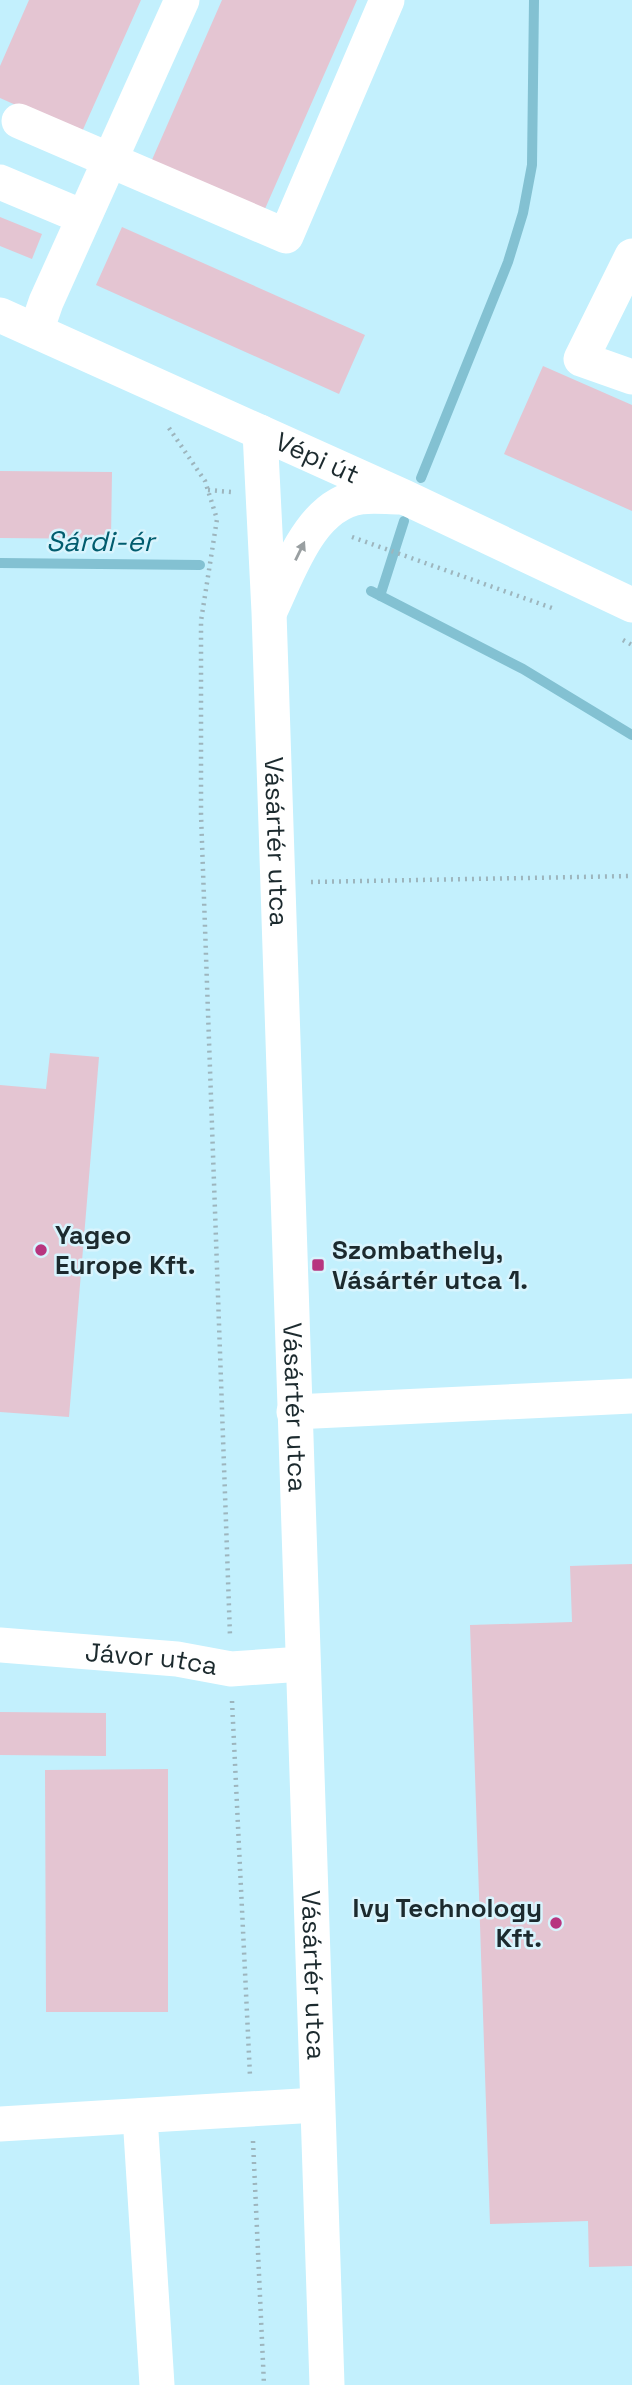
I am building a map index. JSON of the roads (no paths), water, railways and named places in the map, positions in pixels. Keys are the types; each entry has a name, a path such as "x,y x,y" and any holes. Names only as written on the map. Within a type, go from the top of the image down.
{"street":[{"path":"36,331 83,217 182,0"},
{"path":"19,121 286,236 387,0"},
{"path":"0,182 83,217"},
{"path":"632,256 581,359 632,377"},
{"name":"Vépi út","path":"0,315 404,496 632,605"},
{"name":"Vásártér utca","path":"260,432 270,612 327,2385"},
{"path":"270,612 308,533 320,517 359,496 404,496"},
{"path":"294,1412 632,1396"},
{"name":"Jávor utca","path":"0,1645 177,1659 231,1669 302,1664"},
{"path":"0,2124 317,2105"},
{"path":"141,2116 157,2385"}],"waterway":[{"path":"421,478 508,262 523,213 532,165 534,0"},
{"path":"380,596 404,521"},
{"name":"Sárdi-ér","path":"0,563 200,565"},
{"path":"371,591 523,669 632,735"}],"place":[{"name":"Yageo Europe Kft.","path":"41,1250"},
{"name":"Szombathely, Vásártér utca 1.","path":"318,1265"},
{"name":"Ivy Technology Kft.","path":"556,1923"}]}
